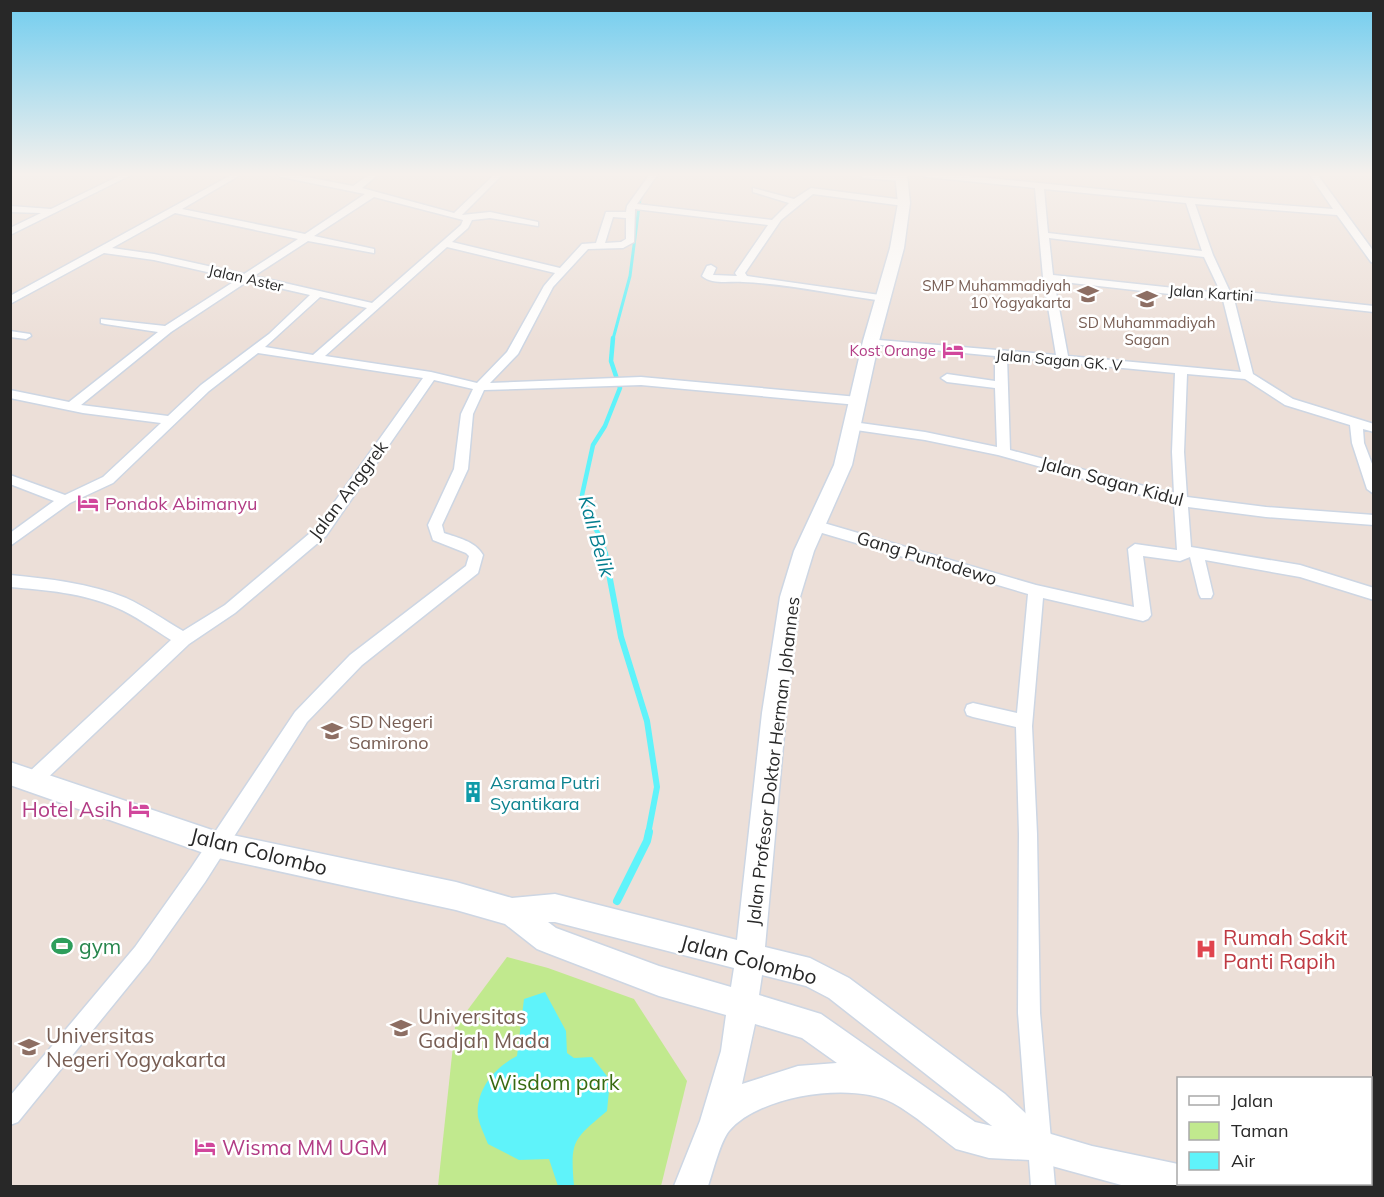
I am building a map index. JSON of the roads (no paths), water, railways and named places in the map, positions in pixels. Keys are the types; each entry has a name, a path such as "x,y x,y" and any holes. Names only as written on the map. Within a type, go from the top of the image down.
{"main road":[{"name":"Jalan Profesor Doktor Herman Johannes","path":"691,1186 716,1121 735,1057 750,957 785,627 799,566 840,474 900,230"},
{"name":"Jalan Colombo","path":"22,776 218,845 421,889 512,912 555,908 810,974 839,988 994,1105 1026,1137 1040,1146"},
{"name":"Jalan Colombo","path":"512,912 547,939 659,981 800,1021 820,1030 968,1137 1040,1146 1092,1163 1177,1181"},
{"path":"716,1121 740,1102 799,1082 837,1078 856,1079 872,1081 904,1092"}],"street":[{"path":"10,301 139,230"},
{"path":"270,230 371,251"},
{"path":"71,407 167,330 316,230"},
{"path":"316,358 460,230"},
{"path":"600,244 604,230"},
{"path":"10,1114 142,954 218,845 301,717 356,660 473,569 476,555 471,549 438,536 435,525 462,469 467,414 480,387 512,354 549,286 585,246 628,243 632,237 632,230"},
{"path":"744,279 740,273 768,230"},
{"path":"1043,230 1048,277 1063,360"},
{"path":"1200,230 1208,255 1228,297 1248,376 1289,402 1374,428"},
{"path":"1351,230 1374,260"},
{"path":"1044,235 1208,255"},
{"path":"444,243 563,272"},
{"name":"Jalan Aster","path":"104,250 154,257 373,306"},
{"path":"711,268 708,278 728,281 744,279 883,298"},
{"name":"Jalan Kartini","path":"1048,277 1228,297 1245,295 1374,309"},
{"path":"10,541 64,500 108,480 170,420 254,349 278,332 316,295"},
{"path":"105,321 167,330"},
{"path":"10,334 26,336"},
{"name":"Jalan Sagan GK. V","path":"871,341 1248,376"},
{"path":"254,349 431,376 480,387 617,381 684,384 858,401"},
{"path":"1001,354 1004,453"},
{"path":"1181,371 1178,452 1182,501 1190,552 1206,594"},
{"name":"Jalan Anggrek","path":"22,776 183,639 230,609 321,532 431,376"},
{"path":"947,378 1001,385"},
{"path":"10,394 71,407 170,420"},
{"path":"1356,424 1358,443 1374,489"},
{"name":"Jalan Sagan Kidul","path":"853,426 945,440 1004,453 1182,501 1275,513 1374,520"},
{"path":"10,479 64,500"},
{"name":"Gang Puntodewo","path":"817,526 1036,591 1143,615 1135,549 1180,556 1190,552"},
{"path":"1190,552 1300,571 1374,594"},
{"path":"10,581 60,586 106,598 135,609 183,639"},
{"path":"1036,591 1024,722 1029,1013 1043,1186"},
{"path":"973,710 1024,722"}],"water":[{"path":"545,992 566,1031 567,1053 574,1058 592,1057 610,1080 607,1111 587,1128 576,1142 573,1159 574,1186 558,1186 549,1159 519,1160 488,1144 478,1117 480,1098 488,1080 501,1066 517,1056 524,999"}],"waterway":[{"name":"Kali Belik","path":"613,339 630,276 636,230"},
{"name":"Kali Belik","path":"605,554 603,541 588,517 582,495 593,445 605,426 620,388 611,361 613,338"},
{"name":"Kali Belik","path":"605,553 621,637 647,721 657,787 648,834"},
{"name":"Kali Belik","path":"617,901 647,841 649,832"}],"place":[{"name":"SMP Muhammadiyah 10 Yogyakarta","path":"1088,294"},
{"name":"SD Muhammadiyah Sagan","path":"1147,299"},
{"name":"Kost Orange","path":"953,350"},
{"name":"Pondok Abimanyu","path":"88,503"},
{"name":"SD Negeri Samirono","path":"332,731"},
{"name":"Asrama Putri Syantikara","path":"473,792"},
{"name":"Hotel Asih","path":"139,809"},
{"name":"gym","path":"62,946"},
{"name":"Rumah Sakit Panti Rapih","path":"1206,949"},
{"name":"Universitas Gadjah Mada","path":"401,1028"},
{"name":"Universitas Negeri Yogyakarta","path":"29,1047"},
{"name":"Wisma MM UGM","path":"205,1147"}],"park label":[{"name":"Wisdom park","path":"554,1082"}]}
